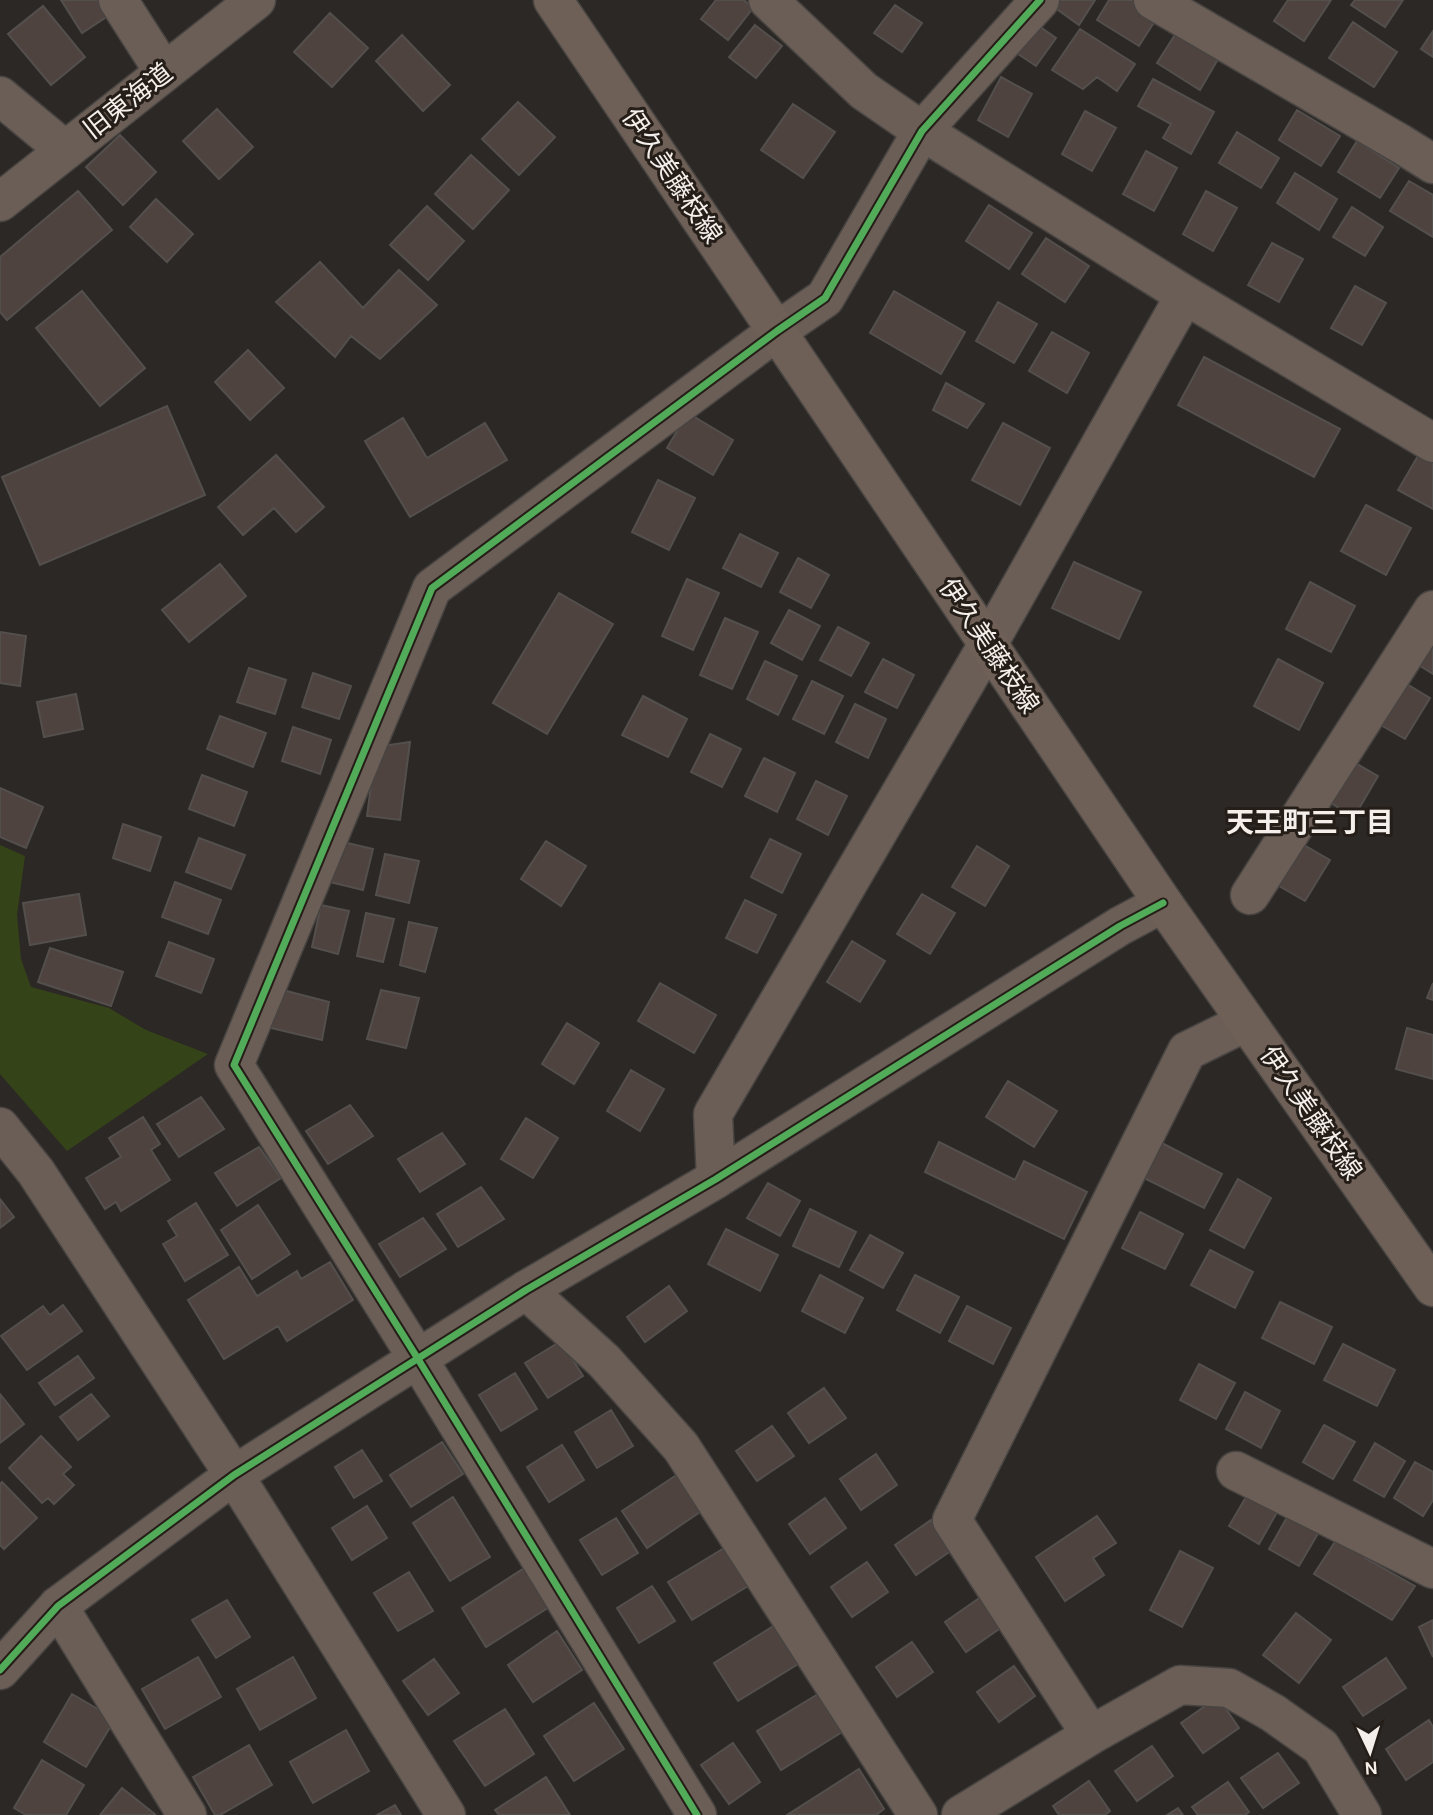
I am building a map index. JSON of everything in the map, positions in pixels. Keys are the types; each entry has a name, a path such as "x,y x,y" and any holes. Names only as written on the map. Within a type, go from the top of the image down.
{"main road":[{"name":"伊久美藤枝線","path":"553,0 1163,902 1433,1287"}],"street":[{"path":"118,0 164,72"},
{"name":"旧東海道","path":"0,202 256,0"},
{"path":"768,0 864,91 922,131 1185,295 1433,443"},
{"path":"697,1815 418,1359 234,1065 432,588 825,298 922,131 1040,0"},
{"path":"1153,0 1433,164"},
{"path":"0,96 65,150"},
{"path":"716,1179 713,1114 988,644 1185,295"},
{"path":"1250,895 1433,610"},
{"path":"0,1670 58,1606 234,1475 526,1290 716,1179 1120,926 1163,902"},
{"path":"1091,1735 952,1520 1187,1051 1246,1022"},
{"path":"0,1127 36,1172 234,1475 446,1815"},
{"path":"526,1290 604,1361 681,1447 918,1815"},
{"path":"1236,1471 1433,1569"},
{"path":"58,1606 187,1815"},
{"path":"961,1815 1091,1735 1180,1685 1228,1688 1273,1713 1321,1747 1355,1813"}],"green space":[{"path":"0,845 25,856 17,915 21,959 31,987 109,1008 146,1030 208,1054 67,1151 0,1074"}],"building":[{"path":"61,0 101,0 111,14 82,33"},
{"path":"716,0 744,0 753,8 728,40 701,19"},
{"path":"1055,0 1095,0 1079,25 1051,5"},
{"path":"1109,0 1132,0 1158,16 1139,46 1097,20"},
{"path":"1288,0 1331,0 1304,41 1274,21"},
{"path":"1355,0 1403,0 1385,27 1351,5"},
{"path":"895,5 922,23 902,52 874,33"},
{"path":"43,6 85,57 51,85 8,34"},
{"path":"330,13 368,48 332,87 294,52"},
{"path":"1029,19 1056,38 1036,66 1009,48"},
{"path":"1353,22 1397,52 1374,87 1329,58"},
{"path":"755,25 782,46 756,78 729,57"},
{"path":"1080,29 1135,64 1117,91 1097,77 1083,89 1052,70"},
{"path":"1433,31 1433,57 1421,49"},
{"path":"1176,33 1218,59 1200,90 1157,63"},
{"path":"402,35 450,85 423,111 376,61"},
{"path":"1001,77 1032,94 1008,137 978,120"},
{"path":"1153,79 1214,112 1191,154 1163,138 1171,124 1138,106"},
{"path":"518,102 555,137 519,175 482,139"},
{"path":"793,104 835,132 803,178 761,150"},
{"path":"217,109 253,147 219,179 183,141"},
{"path":"1297,110 1340,136 1321,166 1279,140"},
{"path":"1085,111 1116,128 1092,171 1062,154"},
{"path":"1237,132 1279,158 1261,188 1219,163"},
{"path":"120,135 156,172 123,205 86,167"},
{"path":"1357,141 1399,168 1380,198 1338,172"},
{"path":"1146,151 1177,168 1154,211 1123,194"},
{"path":"471,155 509,190 473,229 435,194"},
{"path":"1295,173 1337,199 1319,230 1277,203"},
{"path":"1409,181 1433,195 1433,237 1390,211"},
{"path":"78,191 112,230 7,320 0,312 0,257"},
{"path":"1206,191 1237,208 1213,251 1183,234"},
{"path":"156,199 193,234 167,262 130,227"},
{"path":"989,205 1032,233 1009,269 966,241"},
{"path":"427,206 464,241 428,280 390,245"},
{"path":"1352,207 1383,227 1365,256 1333,237"},
{"path":"1046,238 1089,266 1065,302 1022,274"},
{"path":"1272,243 1303,259 1279,302 1248,285"},
{"path":"320,262 363,308 399,270 437,305 380,359 351,336 335,357 276,302"},
{"path":"1355,286 1386,303 1362,345 1331,328"},
{"path":"82,291 145,368 100,406 36,328"},
{"path":"894,291 965,332 941,374 870,333"},
{"path":"998,302 1037,324 1014,363 976,341"},
{"path":"1052,332 1089,353 1067,393 1029,371"},
{"path":"248,350 284,388 250,420 215,382"},
{"path":"1204,357 1340,429 1314,477 1178,405"},
{"path":"946,383 984,404 967,428 933,410"},
{"path":"167,406 205,495 40,565 2,477"},
{"path":"688,413 733,440 713,475 667,448"},
{"path":"403,418 427,458 485,423 507,460 410,517 365,441"},
{"path":"1003,423 1050,448 1020,505 972,480"},
{"path":"1419,454 1433,462 1433,509 1398,490"},
{"path":"276,455 324,507 296,532 274,508 243,535 218,507"},
{"path":"658,480 695,498 669,550 632,532"},
{"path":"1366,505 1411,528 1386,575 1341,551"},
{"path":"740,534 778,553 761,587 723,568"},
{"path":"798,558 829,575 811,608 780,592"},
{"path":"1074,562 1141,592 1119,639 1052,608"},
{"path":"220,564 246,596 189,642 162,610"},
{"path":"687,579 719,593 693,650 662,636"},
{"path":"1310,582 1355,606 1331,652 1286,629"},
{"path":"559,593 613,624 547,734 493,703"},
{"path":"789,610 820,626 802,660 771,643"},
{"path":"725,618 758,632 732,689 700,675"},
{"path":"1433,624 1433,674 1411,660"},
{"path":"838,627 869,643 851,676 820,660"},
{"path":"0,632 26,636 20,686 0,683"},
{"path":"883,659 914,675 897,708 865,692"},
{"path":"1278,659 1323,683 1299,730 1254,706"},
{"path":"765,661 797,676 778,715 747,699"},
{"path":"249,668 286,680 275,714 237,702"},
{"path":"313,673 351,686 339,719 302,707"},
{"path":"1397,678 1430,698 1405,739 1372,720"},
{"path":"812,681 843,696 824,734 793,719"},
{"path":"76,694 83,729 44,737 37,702"},
{"path":"643,696 687,719 668,757 622,735"},
{"path":"855,704 886,719 868,758 836,742"},
{"path":"220,716 266,733 253,767 207,749"},
{"path":"293,727 331,740 320,774 282,761"},
{"path":"710,734 741,749 722,787 691,772"},
{"path":"410,742 400,820 367,816 376,747"},
{"path":"1345,757 1378,776 1354,817 1321,797"},
{"path":"764,758 795,773 777,812 745,796"},
{"path":"202,775 247,792 234,826 189,809"},
{"path":"816,781 847,796 828,835 797,819"},
{"path":"0,788 43,807 26,848 0,837"},
{"path":"123,824 161,837 150,871 113,858"},
{"path":"199,838 245,855 231,889 186,872"},
{"path":"770,839 801,854 782,893 751,877"},
{"path":"339,841 373,849 363,890 330,882"},
{"path":"546,841 586,866 561,906 521,879"},
{"path":"1297,841 1330,860 1305,901 1272,882"},
{"path":"977,846 1009,866 985,906 952,887"},
{"path":"385,854 419,861 409,903 376,895"},
{"path":"175,882 221,900 208,934 162,917"},
{"path":"79,894 86,935 30,945 23,903"},
{"path":"922,894 955,913 930,954 897,934"},
{"path":"745,900 776,915 757,953 726,938"},
{"path":"321,905 349,911 338,954 312,947"},
{"path":"366,913 394,919 383,962 357,956"},
{"path":"409,922 437,928 425,972 400,965"},
{"path":"852,941 885,961 860,1002 827,982"},
{"path":"169,942 214,959 201,993 156,976"},
{"path":"50,948 123,972 111,1006 38,982"},
{"path":"660,983 716,1015 694,1053 638,1021"},
{"path":"1433,983 1433,1000 1427,998"},
{"path":"279,989 329,1002 322,1040 271,1028"},
{"path":"381,990 419,998 406,1048 367,1039"},
{"path":"567,1023 599,1043 574,1084 542,1064"},
{"path":"1407,1028 1433,1035 1433,1079 1396,1069"},
{"path":"631,1070 664,1089 640,1131 607,1111"},
{"path":"1008,1081 1057,1111 1034,1147 986,1117"},
{"path":"201,1097 224,1129 179,1157 157,1124"},
{"path":"350,1105 373,1136 328,1164 306,1131"},
{"path":"143,1117 160,1144 151,1150 170,1180 121,1211 116,1202 105,1209 86,1178 121,1157 109,1138"},
{"path":"526,1118 558,1138 533,1178 501,1159"},
{"path":"442,1133 465,1164 420,1192 398,1159"},
{"path":"1156,1140 1222,1174 1204,1208 1138,1175"},
{"path":"939,1142 1015,1180 1024,1161 1087,1192 1064,1239 925,1172"},
{"path":"259,1147 281,1178 237,1206 215,1173"},
{"path":"1238,1179 1271,1198 1244,1248 1210,1230"},
{"path":"768,1183 800,1201 780,1236 747,1218"},
{"path":"481,1187 504,1219 458,1247 437,1214"},
{"path":"0,1199 14,1217 0,1228"},
{"path":"196,1203 228,1255 185,1281 163,1244 177,1236 168,1221"},
{"path":"258,1205 290,1254 252,1279 221,1230"},
{"path":"810,1209 856,1232 839,1267 793,1246"},
{"path":"1140,1212 1183,1234 1165,1269 1122,1248"},
{"path":"423,1218 446,1249 400,1277 379,1244"},
{"path":"726,1229 778,1255 760,1291 708,1264"},
{"path":"870,1235 903,1253 883,1288 850,1270"},
{"path":"1210,1250 1253,1272 1235,1308 1191,1285"},
{"path":"330,1262 353,1300 287,1341 278,1326 224,1359 188,1300 239,1267 257,1296 297,1271 301,1279"},
{"path":"820,1275 863,1298 845,1333 802,1311"},
{"path":"915,1275 959,1297 940,1333 897,1310"},
{"path":"669,1286 687,1311 645,1342 627,1317"},
{"path":"1280,1302 1332,1327 1314,1364 1262,1338"},
{"path":"63,1305 82,1331 27,1370 1,1336 43,1306 50,1315"},
{"path":"967,1306 1011,1328 993,1364 949,1341"},
{"path":"561,1341 583,1376 548,1398 525,1363"},
{"path":"1343,1344 1395,1370 1377,1406 1324,1380"},
{"path":"78,1356 94,1378 55,1405 39,1383"},
{"path":"1199,1364 1235,1383 1216,1419 1180,1400"},
{"path":"515,1373 537,1409 501,1431 479,1395"},
{"path":"824,1388 846,1418 809,1443 788,1413"},
{"path":"1245,1392 1280,1411 1261,1448 1226,1429"},
{"path":"0,1394 24,1424 0,1443"},
{"path":"91,1394 109,1416 78,1440 60,1417"},
{"path":"611,1410 633,1446 597,1468 575,1432"},
{"path":"1324,1425 1355,1442 1333,1479 1303,1462"},
{"path":"772,1426 794,1456 757,1481 736,1451"},
{"path":"41,1436 71,1467 63,1474 74,1485 54,1504 48,1498 42,1503 9,1468"},
{"path":"442,1442 463,1474 411,1507 390,1475"},
{"path":"1375,1443 1405,1461 1384,1497 1354,1480"},
{"path":"562,1445 584,1480 549,1502 527,1467"},
{"path":"362,1450 382,1481 354,1498 335,1467"},
{"path":"876,1454 897,1485 861,1510 840,1479"},
{"path":"1415,1462 1433,1472 1433,1500 1423,1516 1394,1498"},
{"path":"681,1472 706,1508 647,1548 622,1511"},
{"path":"2,1482 37,1518 4,1549 0,1545"},
{"path":"1250,1490 1280,1507 1259,1544 1229,1526"},
{"path":"453,1497 490,1557 450,1581 413,1523"},
{"path":"825,1498 846,1528 810,1554 789,1524"},
{"path":"367,1506 387,1538 352,1560 332,1528"},
{"path":"1290,1512 1320,1530 1299,1566 1269,1549"},
{"path":"1097,1516 1116,1543 1093,1558 1104,1575 1065,1601 1036,1557"},
{"path":"616,1518 638,1553 602,1575 580,1540"},
{"path":"931,1520 952,1550 916,1575 895,1545"},
{"path":"1340,1534 1368,1547 1365,1558 1415,1586 1392,1620 1314,1574"},
{"path":"734,1542 758,1580 692,1620 668,1582"},
{"path":"1180,1551 1213,1568 1182,1627 1150,1610"},
{"path":"867,1562 888,1592 852,1617 831,1587"},
{"path":"526,1567 551,1606 486,1647 462,1608"},
{"path":"409,1572 433,1611 398,1631 374,1593"},
{"path":"652,1586 675,1621 639,1643 617,1608"},
{"path":"981,1597 1002,1627 966,1652 945,1622"},
{"path":"227,1600 250,1637 216,1658 192,1620"},
{"path":"1296,1613 1331,1640 1299,1683 1263,1655"},
{"path":"1433,1620 1433,1657 1419,1627"},
{"path":"780,1622 803,1661 738,1701 714,1663"},
{"path":"557,1631 582,1670 533,1702 508,1665"},
{"path":"912,1642 933,1672 897,1697 876,1667"},
{"path":"198,1657 221,1697 165,1729 142,1689"},
{"path":"293,1657 316,1698 260,1730 237,1689"},
{"path":"1386,1658 1406,1688 1363,1716 1343,1687"},
{"path":"434,1659 459,1693 428,1715 403,1681"},
{"path":"1014,1666 1035,1696 999,1722 977,1692"},
{"path":"823,1691 847,1729 781,1770 757,1731"},
{"path":"72,1694 115,1719 86,1767 44,1742"},
{"path":"1218,1697 1239,1728 1203,1753 1181,1723"},
{"path":"594,1703 624,1749 574,1781 544,1736"},
{"path":"505,1709 534,1754 485,1786 454,1741"},
{"path":"1429,1720 1433,1727 1433,1762 1406,1780 1386,1749"},
{"path":"346,1730 369,1771 313,1803 290,1762"},
{"path":"733,1743 760,1782 729,1804 701,1765"},
{"path":"249,1745 272,1785 220,1815 215,1815 193,1777"},
{"path":"1152,1746 1173,1776 1137,1801 1115,1771"},
{"path":"1278,1753 1299,1783 1263,1808 1241,1778"},
{"path":"42,1760 84,1785 66,1815 26,1815 14,1808"},
{"path":"859,1769 884,1809 876,1815 787,1815"},
{"path":"546,1777 570,1815 499,1815 495,1810"},
{"path":"1089,1781 1110,1811 1105,1815 1059,1815 1053,1806"},
{"path":"1228,1782 1249,1812 1245,1815 1198,1815 1192,1807"},
{"path":"122,1788 156,1815 100,1815"},
{"path":"395,1805 401,1815 377,1815"},
{"path":"1178,1808 1183,1815 1167,1815"}],"cycle path":[{"path":"697,1815 418,1359 234,1065 432,588 825,298 922,131 1040,0"},
{"path":"0,1670 58,1606 234,1475 526,1290 716,1179 1120,926 1163,903"}],"district":[{"name":"天王町三丁目","path":"1310,822"}]}
